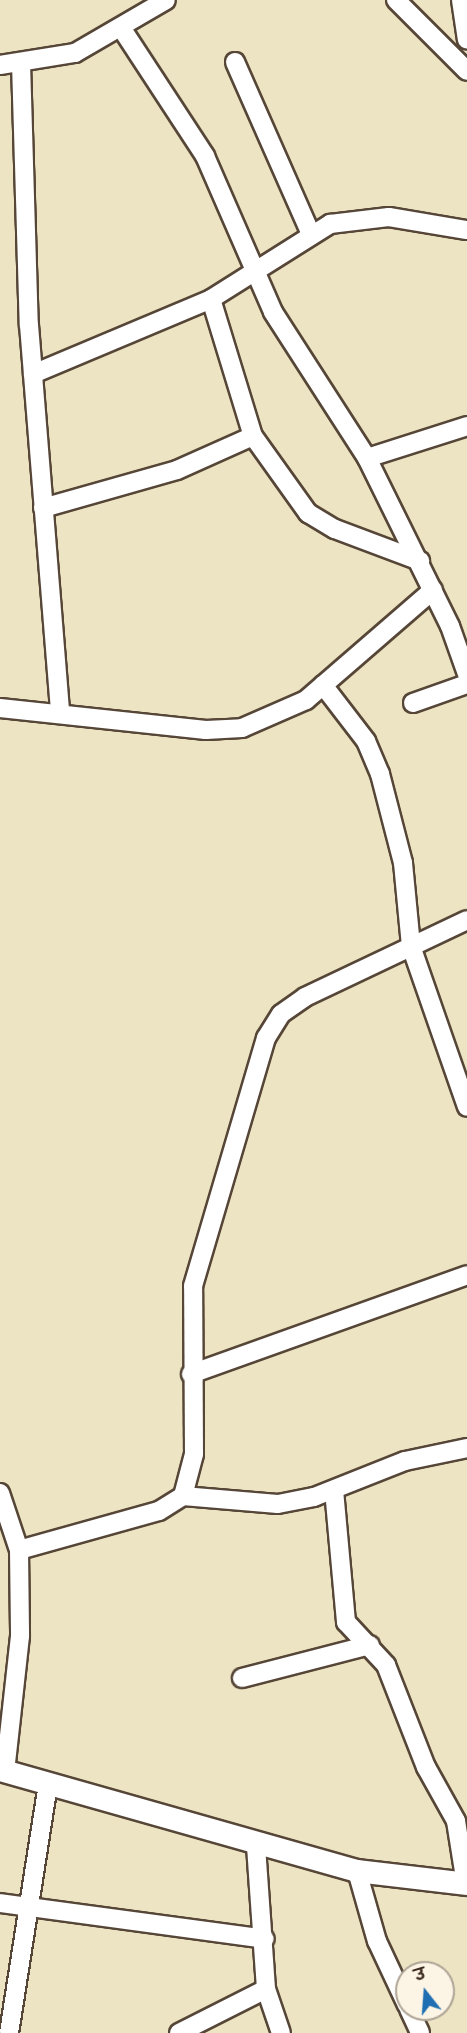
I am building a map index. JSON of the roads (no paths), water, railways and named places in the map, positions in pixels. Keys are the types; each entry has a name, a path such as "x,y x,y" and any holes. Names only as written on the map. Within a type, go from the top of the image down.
{"street":[{"path":"0,65 75,53 122,28 166,0"},
{"path":"396,0 467,70"},
{"path":"461,0 467,39"},
{"path":"122,28 205,156 254,277 367,458 420,561 467,674"},
{"path":"235,62 310,232"},
{"path":"21,63 33,374 60,714"},
{"path":"33,374 211,299 254,277 310,232 355,218 389,217 467,230"},
{"path":"211,299 253,436 308,513 335,529 420,561"},
{"path":"367,458 467,426"},
{"path":"42,508 187,467 253,436"},
{"path":"0,708 206,730 242,728 271,719 323,685 433,590"},
{"path":"413,703 467,684"},
{"path":"323,685 366,741 380,774 403,863 411,946 467,1107"},
{"path":"183,1496 194,1454 191,1374 195,1276 266,1038 281,1014 305,997 467,920"},
{"path":"191,1374 467,1275"},
{"path":"19,1550 159,1511 183,1496 278,1504 334,1490 405,1461 467,1448"},
{"path":"0,1494 19,1550 20,1636 3,1771 256,1845 357,1871 466,1884 456,1821 426,1767 386,1665 370,1645 346,1622 334,1490"},
{"path":"242,1678 370,1645"},
{"path":"9,2033 48,1783"},
{"path":"256,1845 265,1939 266,1989 281,2033"},
{"path":"357,1871 377,1941 395,1979"},
{"path":"0,1903 29,1909 265,1939"},
{"path":"179,2033 266,1989"}]}
